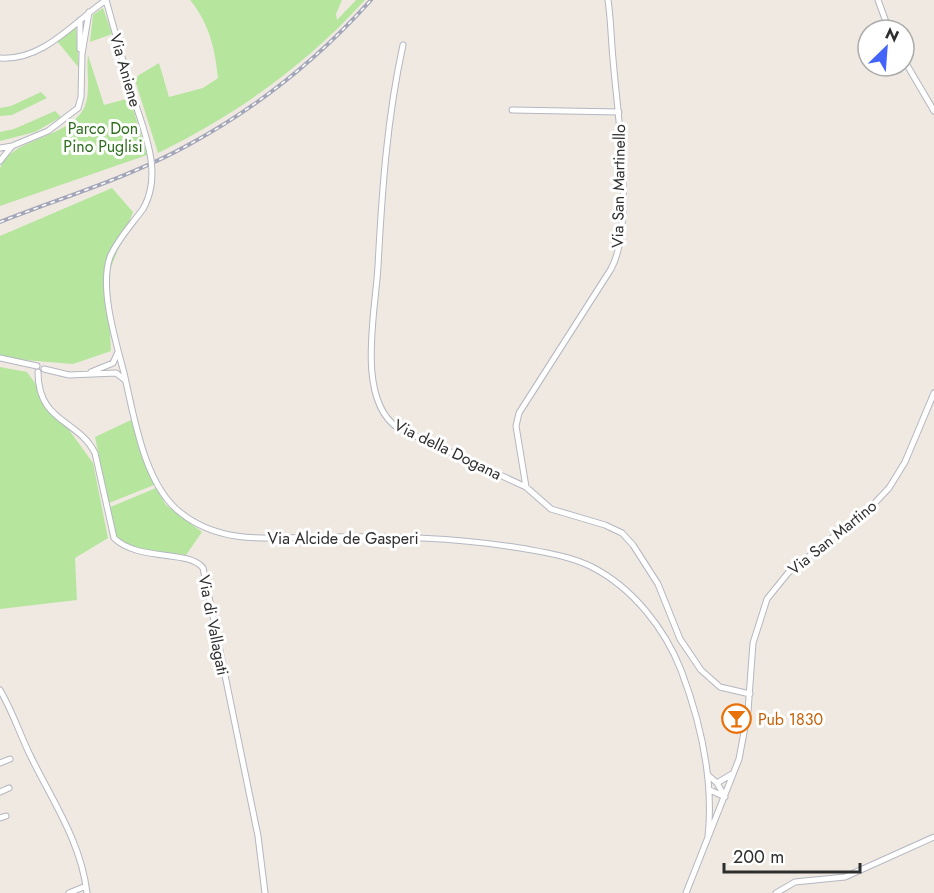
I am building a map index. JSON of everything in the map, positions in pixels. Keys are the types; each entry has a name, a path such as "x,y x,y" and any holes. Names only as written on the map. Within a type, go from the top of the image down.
{"street":[{"path":"0,58 23,58 39,50 106,0"},
{"name":"Via Aniene","path":"106,0 154,174 151,194 143,209"},
{"name":"Via San Martinello","path":"526,487 516,426 519,413 611,268 619,251 622,169 608,0"},
{"path":"878,0 885,18"},
{"path":"82,54 89,12"},
{"path":"0,148 12,146 47,132 78,108 81,97 82,54 80,20"},
{"name":"Via della Dogana","path":"403,45 388,128 381,189 378,267 371,338 378,400 387,417 398,428 526,487 551,508 608,526 625,536 658,584 680,639 701,670 720,687 750,694"},
{"path":"915,78 934,111"},
{"path":"512,110 619,112"},
{"path":"0,161 12,146"},
{"name":"Via Alcide de Gasperi","path":"143,209 115,248 108,264 108,287 118,351 152,474 159,489 175,509 207,530 248,538 391,536 480,542 566,558 603,574 649,615 671,647 694,710 708,774 710,790 708,837"},
{"path":"113,363 118,351"},
{"path":"0,358 66,375 116,373 126,381"},
{"path":"87,373 113,363 122,366 116,373"},
{"name":"Via di Vallagati","path":"40,369 38,389 46,405 94,451 114,538 141,553 194,561 204,570 258,836 264,893"},
{"name":"Via San Martino","path":"687,893 738,765 750,694 755,633 769,596 788,573 871,507 889,488 905,462 934,393"},
{"path":"0,692 16,718 30,755 72,832 86,890 69,893"},
{"path":"0,763 10,759"},
{"path":"717,783 728,778 738,765"},
{"path":"708,774 725,796"},
{"path":"0,792 9,788"},
{"path":"710,790 725,796"},
{"path":"0,819 6,816"},
{"path":"776,893 795,882 845,877 934,837"}],"green space":[{"path":"190,0 342,0 336,14 337,20 356,0 365,0 318,46 269,87 215,122 158,153 135,80 139,75 159,63 169,97 203,88 218,78 210,36"},
{"path":"103,8 112,34 90,42 93,15"},
{"path":"76,27 79,68 57,41"},
{"name":"Parco Don Pino Puglisi","path":"88,55 104,105 130,98 147,155 0,206 0,169 6,158 16,150 67,125 78,117 85,106 88,94"},
{"path":"41,92 47,98 12,115 0,116 0,108 11,106"},
{"path":"55,111 61,117 35,132 0,141 0,132 14,129"},
{"path":"112,188 133,212 107,277 111,351 73,364 0,358 0,236"},
{"path":"0,367 27,372 93,463 108,538 75,558 77,600 0,609"},
{"path":"131,420 154,485 109,503 95,437"},
{"path":"156,488 166,505 202,532 186,555 135,548 118,539 113,531 108,508"}],"railway":[{"path":"0,222 144,167 215,130 287,80 331,41 371,0"}],"place":[{"name":"Pub 1830","path":"737,719"}]}
